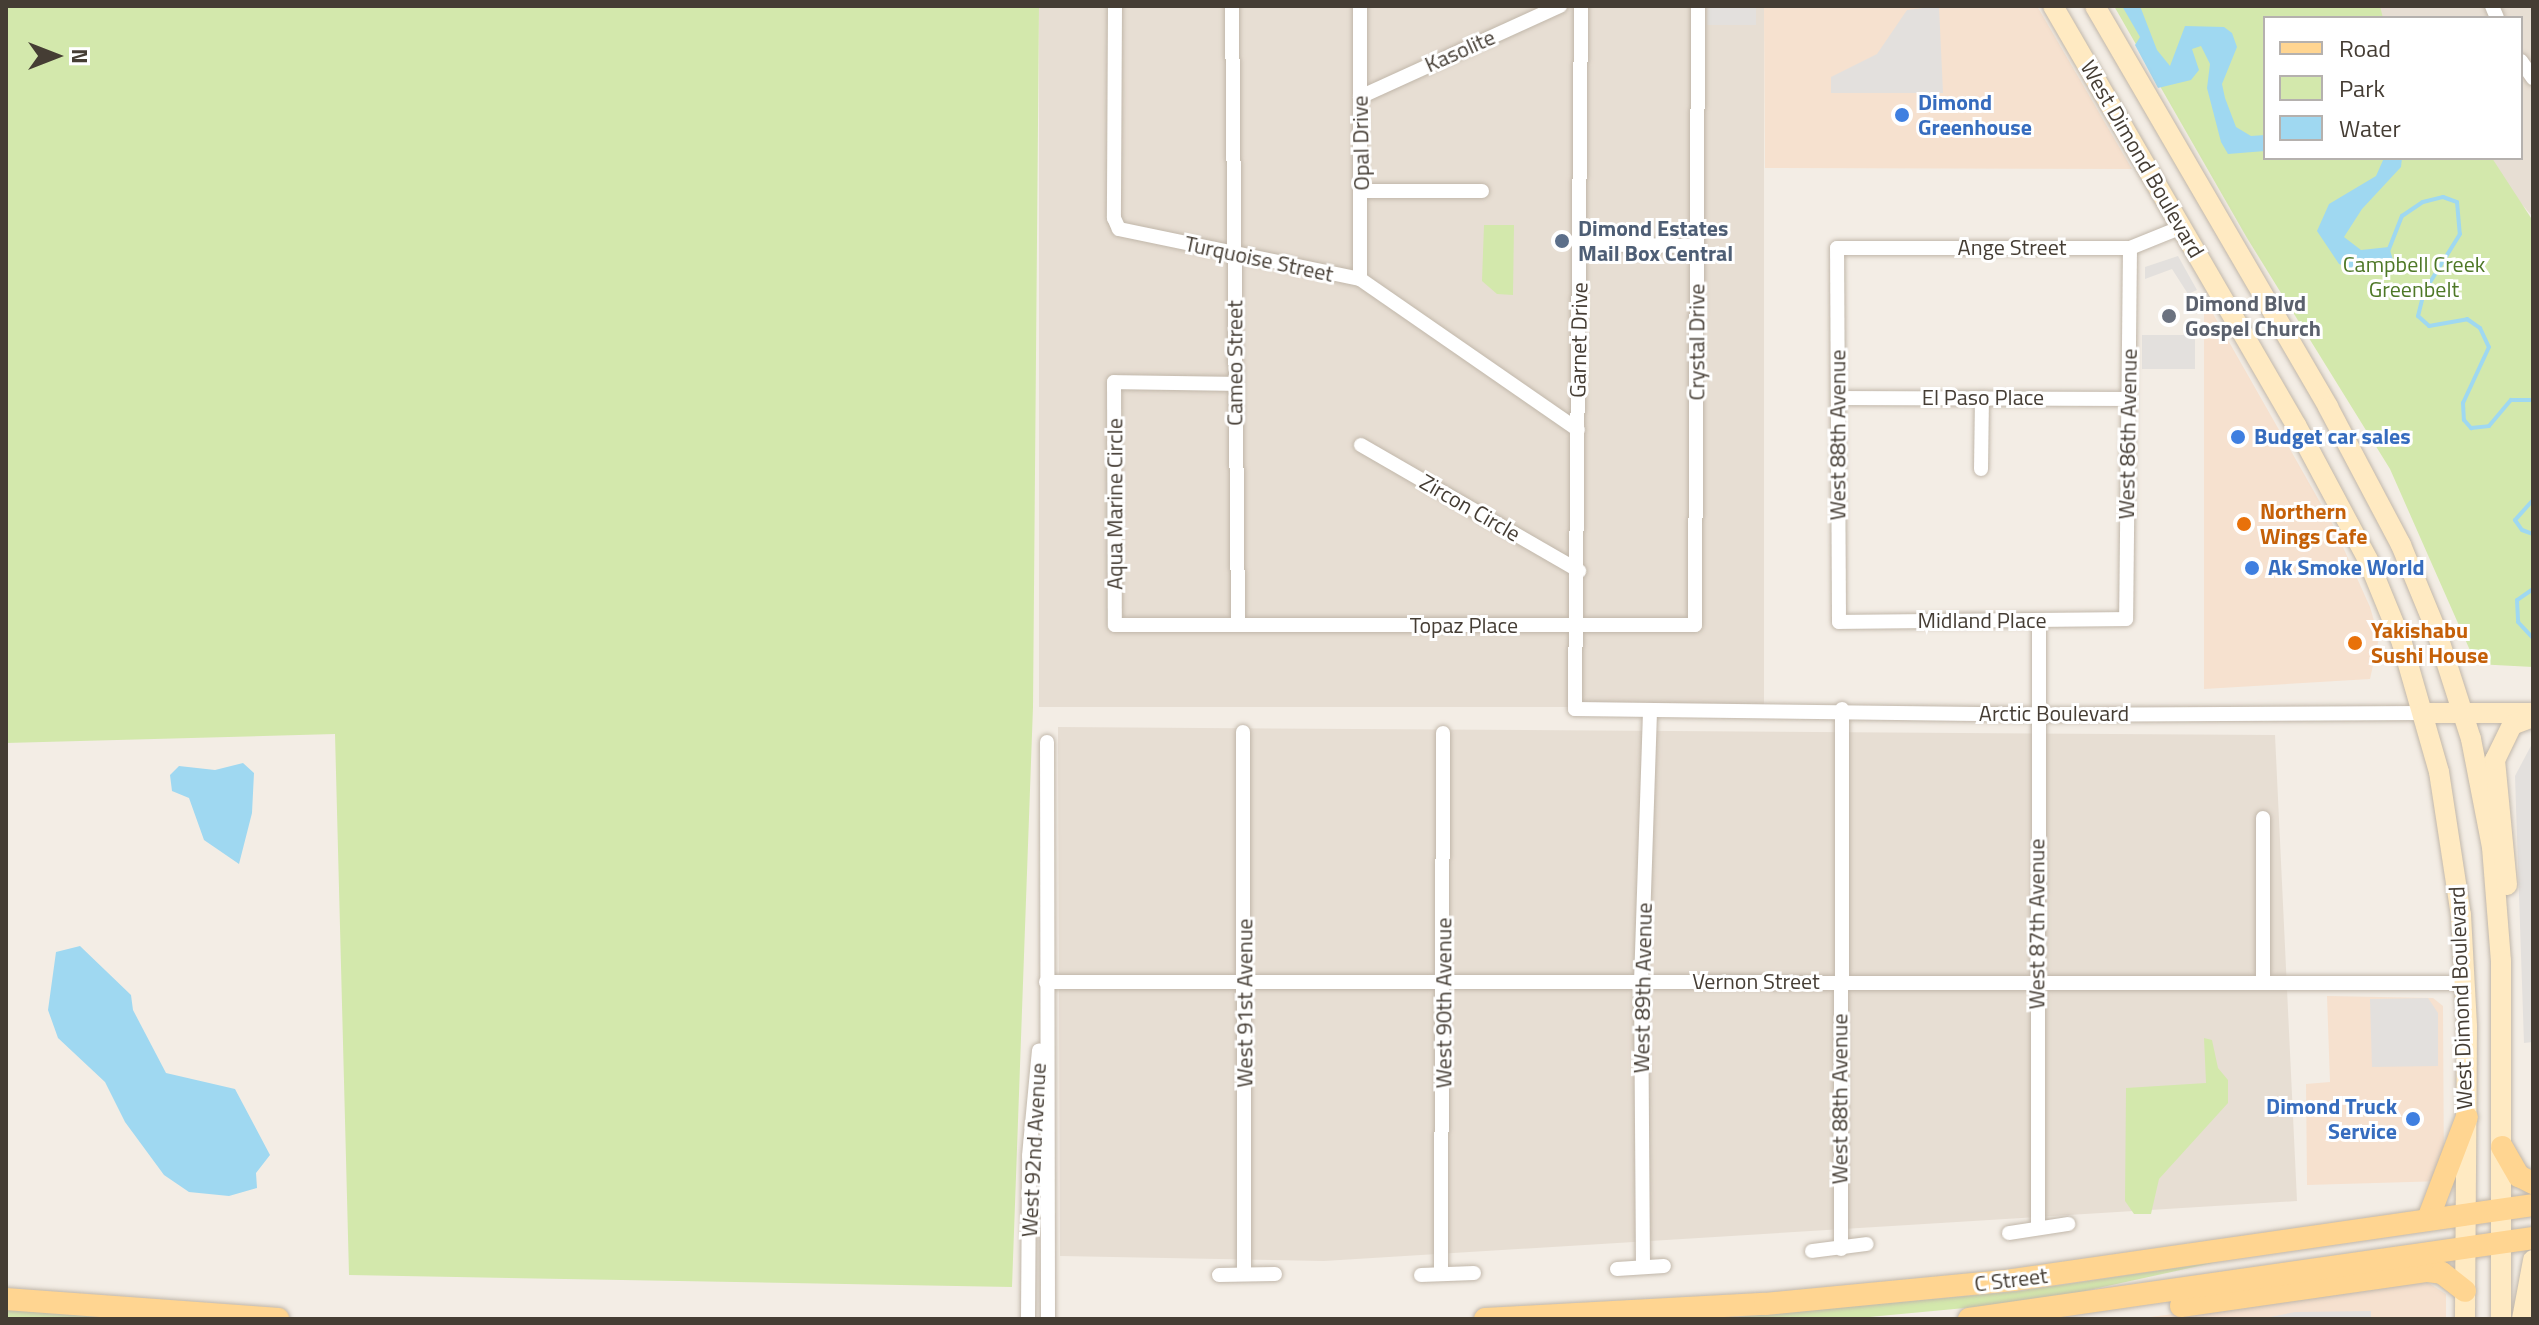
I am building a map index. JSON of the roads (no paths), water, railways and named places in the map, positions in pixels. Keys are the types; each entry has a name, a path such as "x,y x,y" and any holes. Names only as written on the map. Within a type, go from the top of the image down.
{"main road":[{"name":"West Dimond Boulevard","path":"2053,6 2182,227 2368,560 2424,713 2451,838 2466,983 2465,1319"},
{"name":"West Dimond Boulevard","path":"2095,6 2328,407 2401,545 2463,713 2492,847 2501,961 2501,1319"},
{"name":"Arctic Boulevard","path":"2424,713 2533,715"},
{"path":"2501,961 2507,859 2495,760 2512,725 2533,715"},
{"path":"2428,1219 2467,1117"},
{"path":"2502,1147 2519,1176 2533,1183"},
{"name":"C Street","path":"1485,1319 1912,1291 2115,1268 2533,1205"},
{"name":"C Street","path":"1969,1319 2533,1238"},
{"path":"2522,1319 2533,1260"},
{"path":"2064,1307 2162,1308 2428,1271 2442,1273 2465,1291"},
{"path":"6,1299 278,1319"}],"street":[{"name":"Turquoise Street","path":"1115,6 1114,218 1119,229 1360,279 1578,430"},
{"name":"Cameo Street","path":"1232,6 1238,625"},
{"name":"Opal Drive","path":"1360,6 1360,279"},
{"name":"Kasolite","path":"1360,97 1560,6"},
{"name":"Garnet Drive","path":"1575,709 1579,571 1581,6"},
{"name":"Crystal Drive","path":"1690,626 1697,620 1698,6"},
{"path":"1361,191 1482,191"},
{"name":"Ange Street","path":"1837,248 2130,248 2182,227"},
{"path":"1581,244 1697,246"},
{"name":"West 88th Avenue","path":"1837,248 1839,622"},
{"name":"West 86th Avenue","path":"2126,619 2130,248"},
{"name":"Aqua Marine Circle","path":"1235,384 1114,382 1115,625 1238,625"},
{"name":"El Paso Place","path":"1838,398 2128,399"},
{"path":"1981,469 1982,398"},
{"name":"Zircon Circle","path":"1361,445 1579,571"},
{"name":"Midland Place","path":"1839,622 2126,619"},
{"name":"West 87th Avenue","path":"2038,1228 2039,620"},
{"name":"Topaz Place","path":"1238,625 1690,626"},
{"name":"Arctic Boulevard","path":"1575,709 1842,709 2038,715 2424,713"},
{"name":"West 88th Avenue","path":"1841,1249 1839,982 1842,709"},
{"name":"West 89th Avenue","path":"1643,1267 1641,983 1650,710"},
{"name":"West 91st Avenue","path":"1243,732 1244,1274"},
{"name":"West 90th Avenue","path":"1441,1273 1446,978 1443,733"},
{"name":"West 92nd Avenue","path":"1047,742 1048,1319"},
{"path":"2263,818 2263,980"},
{"name":"Vernon Street","path":"1046,982 1446,978 1641,983 2263,980 2466,983"},
{"name":"West 92nd Avenue","path":"1028,1319 1029,1156 1046,982"},
{"path":"2009,1233 2068,1224"},
{"path":"1812,1251 1867,1244"},
{"path":"1617,1269 1664,1266"},
{"path":"1421,1275 1474,1273"},
{"path":"1219,1275 1275,1274"}],"water":[{"path":"2122,6 2140,6 2157,50 2170,66 2185,26 2224,27 2232,33 2237,47 2222,84 2225,98 2236,127 2251,136 2263,135 2263,151 2228,154 2221,142 2207,88 2210,64 2201,46 2192,49 2199,70 2191,80 2158,88 2135,45 2140,37"},
{"path":"2383,160 2402,160 2401,167 2362,209 2344,237 2361,250 2389,247 2394,263 2382,270 2355,270 2339,264 2317,231 2329,204 2376,176"},
{"path":"243,763 254,773 252,813 239,864 204,840 189,798 172,791 170,775 179,766 215,770"},
{"path":"80,946 131,995 133,1010 166,1073 235,1089 270,1155 256,1173 257,1188 229,1196 189,1192 164,1175 125,1122 105,1082 58,1038 48,1010 56,952"}],"waterway":[{"path":"2387,254 2402,216 2423,202 2443,197 2457,202 2460,234 2424,292 2418,316 2429,326 2467,319 2480,328 2489,347 2463,403 2464,420 2471,428 2489,426 2511,400 2533,400"},
{"path":"2533,500 2515,520 2522,530 2533,534"},
{"path":"2533,589 2517,600 2518,622 2533,638"}],"place":[{"name":"Dimond Greenhouse","path":"1902,115"},
{"name":"Dimond Estates Mail Box Central","path":"1562,241"},
{"name":"Dimond Blvd Gospel Church","path":"2169,316"},
{"name":"Budget car sales","path":"2238,437"},
{"name":"Northern Wings Cafe","path":"2244,524"},
{"name":"Ak Smoke World","path":"2252,568"},
{"name":"Yakishabu Sushi House","path":"2355,643"},
{"name":"Dimond Truck Service","path":"2413,1119"}],"park label":[{"name":"Campbell Creek Greenbelt","path":"2414,276"}]}
